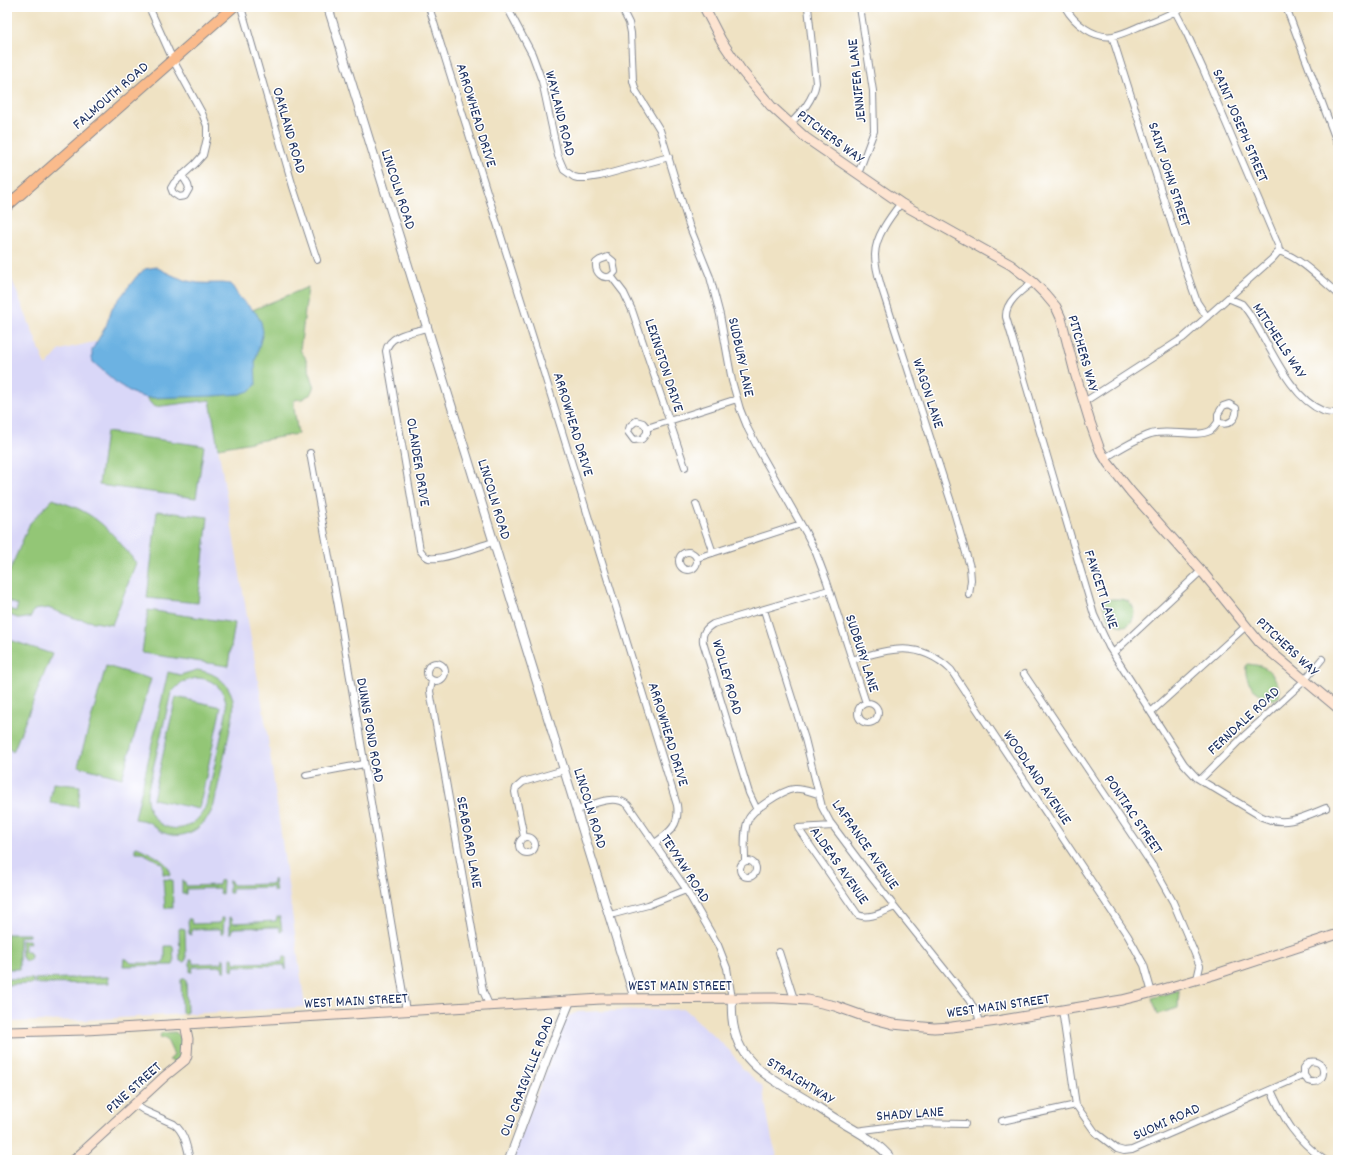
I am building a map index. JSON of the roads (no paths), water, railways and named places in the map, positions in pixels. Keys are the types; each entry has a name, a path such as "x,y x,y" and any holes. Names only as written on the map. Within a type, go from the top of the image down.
{"main road":[{"name":"FALMOUTH ROAD","path":"7,206 233,7"},
{"name":"PITCHERS WAY","path":"704,7 724,46 741,70 763,98 790,124 816,146 901,203 997,257 1033,282 1052,302 1061,318 1084,402 1098,445 1105,458 1131,492 1201,571 1264,647 1338,708"},
{"name":"WEST MAIN STREET","path":"7,1032 82,1031 570,1001 635,999 808,1000 836,1006 863,1016 893,1024 934,1028 980,1023 1122,1000 1152,993 1198,979 1338,934"},
{"name":"PINE STREET","path":"74,1160 134,1104 185,1060 187,1056 188,1039 185,1024"}],"street":[{"path":"149,7 173,60 202,113 207,132 203,155 182,175"},
{"name":"OAKLAND ROAD","path":"241,7 293,187 317,260"},
{"name":"LINCOLN ROAD","path":"328,7 635,999"},
{"name":"ARROWHEAD DRIVE","path":"429,7 544,373 675,799 678,814 676,823 655,843"},
{"name":"WAYLAND ROAD","path":"507,7 532,54 542,81 558,156 564,170 574,177 587,178 600,176 669,157"},
{"name":"SUDBURY LANE","path":"621,7 632,33 632,77 634,85 660,130 689,225 707,269 715,294 737,399 754,441 816,553 866,703"},
{"path":"790,124 799,115 810,99 816,83 808,7"},
{"name":"JENNIFER LANE","path":"858,174 874,131 873,91 860,7"},
{"path":"1065,7 1080,26 1098,34 1112,36 1132,30 1182,7"},
{"path":"1286,7 1338,145"},
{"name":"SAINT JOSEPH STREET","path":"1175,11 1187,34 1237,146 1278,245 1279,251"},
{"name":"SAINT JOHN STREET","path":"1112,36 1197,302 1207,317"},
{"name":"WAGON LANE","path":"901,203 892,214 879,237 875,249 875,263 881,286 952,505 970,567 972,580 969,595"},
{"path":"1084,402 1184,338 1279,251 1292,256 1308,267 1338,294"},
{"name":"LEXINGTON DRIVE","path":"612,276 624,293 632,310 685,466"},
{"name":"FAWCETT LANE","path":"1033,282 1024,288 1012,301 1007,310 1006,317 1094,615 1113,653 1188,770 1200,780 1262,817 1273,821 1285,822 1295,820 1326,808"},
{"name":"MITCHELLS WAY","path":"1228,298 1242,304 1246,309 1279,365 1306,400 1322,411 1338,413"},
{"name":"OLANDER DRIVE","path":"427,328 393,339 388,345 386,351 420,550 424,556 431,558 445,556 493,542"},
{"path":"647,428 737,399"},
{"path":"1105,458 1137,440 1152,434 1163,432 1208,432 1218,422"},
{"name":"DUNNS POND ROAD","path":"310,454 338,606 406,1011"},
{"path":"696,504 713,553"},
{"path":"697,558 801,524"},
{"path":"1113,653 1201,571"},
{"name":"WOLLEY ROAD","path":"757,810 749,793 703,642 703,635 706,629 713,624 829,590"},
{"name":"LAFRANCE AVENUE","path":"764,610 803,731 822,807 833,826 872,878 969,1000 978,1015 980,1023"},
{"path":"1151,712 1246,627"},
{"name":"WOODLAND AVENUE","path":"852,660 884,650 909,649 926,653 937,658 951,670 1128,936 1144,965 1152,993"},
{"name":"FERNDALE ROAD","path":"1200,780 1244,736 1304,681 1322,659"},
{"name":"PONTIAC STREET","path":"1024,674 1162,881 1178,912 1200,966 1198,979"},
{"name":"SEABOARD LANE","path":"432,681 430,691 470,919 483,991 490,1007"},
{"path":"306,774 364,764"},
{"path":"524,837 515,792 516,788 523,782 564,770"},
{"path":"745,860 747,826 750,816 784,793 793,789 818,794"},
{"name":"TEVYAW ROAD","path":"577,810 604,801 614,800 622,801 628,805 686,890 723,956 730,982 732,999"},
{"name":"ALDEAS AVENUE","path":"833,826 798,828 858,915 865,917 870,916 895,907"},
{"path":"610,915 648,905 686,890"},
{"path":"779,952 794,999"},
{"name":"STRAIGHTWAY","path":"732,999 732,1024 736,1038 742,1051 756,1067 782,1086 876,1144 892,1160"},
{"name":"OLD CRAIGVILLE ROAD","path":"509,1160 543,1067 570,1001"},
{"name":"SUOMI ROAD","path":"1062,1010 1076,1105 1095,1132 1116,1149 1127,1151 1132,1150 1304,1075"},
{"path":"1271,1090 1285,1120 1294,1134 1303,1144 1324,1160"},
{"path":"134,1104 178,1127 184,1138 190,1160"},
{"path":"1002,1122 1076,1105"},
{"name":"SHADY LANE","path":"856,1131 917,1123 965,1124"},
{"path":"7,1157 10,1160"}],"water":[{"path":"156,267 187,281 231,284 239,297 256,313 261,322 263,332 255,362 256,385 249,391 240,394 212,396 148,398 136,395 118,384 93,362 92,350 106,326 112,308 137,276 145,269"}]}
